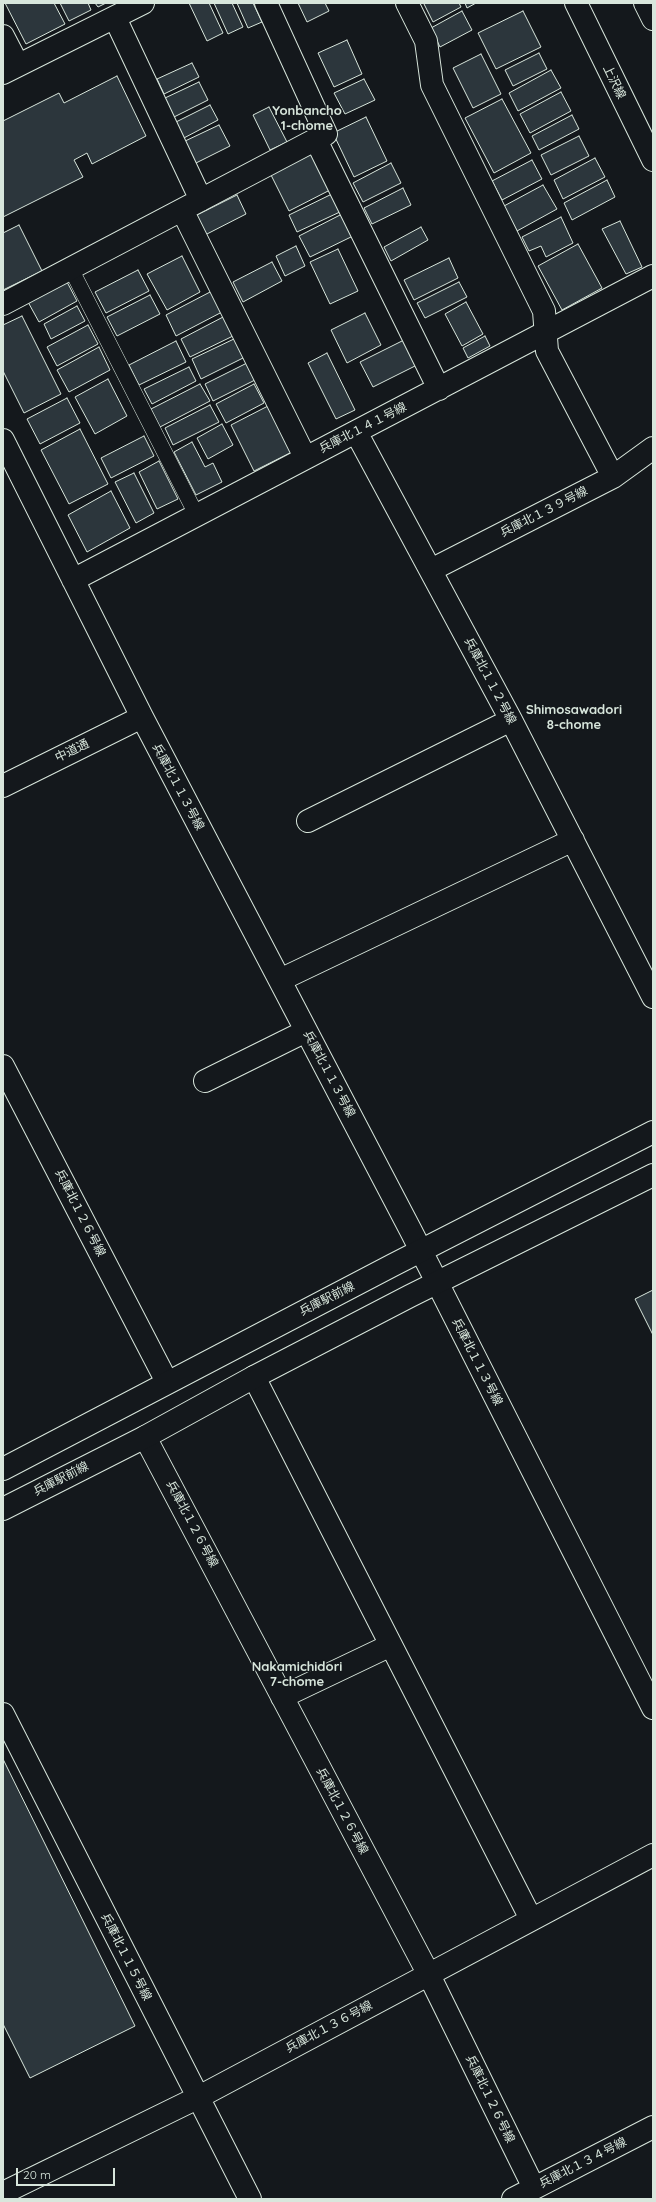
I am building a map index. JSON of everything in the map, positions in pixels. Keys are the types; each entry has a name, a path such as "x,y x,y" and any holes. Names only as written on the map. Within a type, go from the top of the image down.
{"street":[{"path":"3,304 326,134 266,3"},
{"path":"407,3 426,42 432,85 544,311 547,351 613,477"},
{"name":"上沢線","path":"576,3 653,160"},
{"path":"645,3 653,19"},
{"path":"3,36 10,69 128,8 201,200"},
{"path":"316,140 439,389"},
{"path":"182,210 305,457"},
{"name":"兵庫北１４１号線","path":"73,580 196,514 439,389 653,276"},
{"name":"兵庫北１１２号線","path":"356,432 511,720 653,997"},
{"name":"兵庫北１１３号線","path":"3,440 142,717 437,1282 653,1708"},
{"name":"兵庫北１３９号線","path":"431,570 613,477 653,448"},
{"name":"中道通","path":"3,786 142,717"},
{"path":"308,821 511,720"},
{"path":"280,980 573,840"},
{"path":"205,1081 306,1031"},
{"name":"兵庫北１２６号線","path":"3,1066 167,1382"},
{"name":"兵庫駅前線","path":"3,1469 167,1382 653,1132"},
{"name":"兵庫駅前線","path":"3,1509 146,1437 254,1377 437,1282 653,1175"},
{"path":"254,1377 390,1645 532,1919"},
{"name":"兵庫北１２６号線","path":"146,1437 428,1974 534,2188"},
{"path":"282,1697 390,1645"},
{"name":"兵庫北１１５号線","path":"3,1714 197,2098 250,2199"},
{"name":"兵庫北１３６号線","path":"5,2195 197,2098 653,1855"},
{"name":"兵庫北１３４号線","path":"513,2199 653,2127"}],"lane":[{"path":"71,268 196,514"}],"building":[{"path":"5,3 54,3 65,24 26,44"},
{"path":"60,3 88,3 91,10 69,21"},
{"path":"95,3 106,3 98,7"},
{"path":"189,3 209,3 223,33 207,41"},
{"path":"214,3 232,3 243,27 228,34"},
{"path":"237,3 253,3 262,22 248,28"},
{"path":"298,3 325,3 329,11 307,22"},
{"path":"459,3 461,7 433,22 424,4"},
{"path":"465,3 476,3 467,8"},
{"path":"462,11 472,30 440,47 431,28"},
{"path":"523,11 541,47 496,69 478,33"},
{"path":"347,40 362,74 334,87 318,53"},
{"path":"539,53 547,69 513,86 505,70"},
{"path":"481,54 501,94 473,108 453,68"},
{"path":"192,63 199,77 164,94 157,79"},
{"path":"551,70 561,88 518,111 509,93"},
{"path":"117,76 146,136 92,164 87,153 74,160 83,177 3,217 3,121 59,93 64,103"},
{"path":"364,79 375,100 345,114 334,93"},
{"path":"199,82 208,100 174,117 165,98"},
{"path":"561,92 571,111 530,133 520,114"},
{"path":"502,99 531,153 494,173 465,118"},
{"path":"210,105 218,120 182,139 174,123"},
{"path":"269,107 287,142 270,150 253,115"},
{"path":"572,115 579,129 539,150 532,136"},
{"path":"366,117 387,161 354,177 333,133"},
{"path":"219,125 230,146 194,164 183,142"},
{"path":"579,136 589,156 551,175 541,155"},
{"path":"311,152 330,190 289,211 270,173"},
{"path":"595,158 605,177 563,199 554,180"},
{"path":"532,160 542,179 502,200 492,181"},
{"path":"391,163 401,183 363,202 353,183"},
{"path":"607,180 615,197 572,220 564,203"},
{"path":"543,185 557,209 517,231 504,206"},
{"path":"403,188 411,205 372,224 364,208"},
{"path":"334,193 342,211 297,232 289,215"},
{"path":"237,195 246,214 205,235 195,216"},
{"path":"344,213 355,235 310,257 299,236"},
{"path":"561,217 573,243 546,257 541,246 529,251 522,237"},
{"path":"620,221 642,267 626,274 602,229"},
{"path":"19,225 42,271 3,290 3,233"},
{"path":"421,227 428,240 391,261 384,247"},
{"path":"578,244 602,288 562,310 538,266"},
{"path":"296,246 305,266 285,276 276,256"},
{"path":"338,249 358,291 330,304 310,262"},
{"path":"182,256 200,292 167,310 147,274"},
{"path":"449,258 458,278 414,300 404,280"},
{"path":"272,262 282,281 243,302 233,282"},
{"path":"138,270 149,291 106,313 95,292"},
{"path":"67,282 77,301 39,322 28,302"},
{"path":"459,282 467,297 425,318 417,303"},
{"path":"212,291 222,312 176,336 166,315"},
{"path":"150,295 160,314 117,336 107,317"},
{"path":"466,302 483,334 462,346 445,314"},
{"path":"77,306 85,321 51,339 44,324"},
{"path":"365,313 381,345 347,363 331,330"},
{"path":"22,316 61,394 24,413 3,371 3,325"},
{"path":"225,316 235,335 190,357 181,339"},
{"path":"88,325 98,344 57,366 47,347"},
{"path":"485,336 490,346 468,358 463,348"},
{"path":"236,338 245,357 201,379 192,359"},
{"path":"408,338 421,363 373,387 360,362"},
{"path":"176,341 186,362 139,385 129,365"},
{"path":"99,347 110,370 69,392 57,370"},
{"path":"327,353 355,410 336,419 308,363"},
{"path":"247,363 255,380 213,401 205,384"},
{"path":"189,367 196,381 152,404 144,389"},
{"path":"108,379 127,416 95,434 75,397"},
{"path":"200,384 210,401 160,427 151,409"},
{"path":"254,384 264,403 226,423 216,404"},
{"path":"67,398 80,423 40,444 27,419"},
{"path":"210,405 219,422 173,445 165,428"},
{"path":"268,406 292,452 254,471 231,425"},
{"path":"222,424 233,445 208,459 197,438"},
{"path":"80,429 108,484 69,504 41,450"},
{"path":"144,436 154,456 111,478 101,458"},
{"path":"192,442 205,467 213,463 222,482 196,495 174,452"},
{"path":"159,461 178,499 157,509 139,472"},
{"path":"134,473 154,513 136,523 115,482"},
{"path":"111,491 130,528 87,552 68,515"},
{"path":"653,1290 653,1335 635,1299"},
{"path":"3,1759 135,2026 30,2078 3,2024"}],"district":[{"name":"Yonbancho 1-chome","path":"307,118"},
{"name":"Shimosawadori 8-chome","path":"574,718"},
{"name":"Nakamichidori 7-chome","path":"297,1674"}]}
